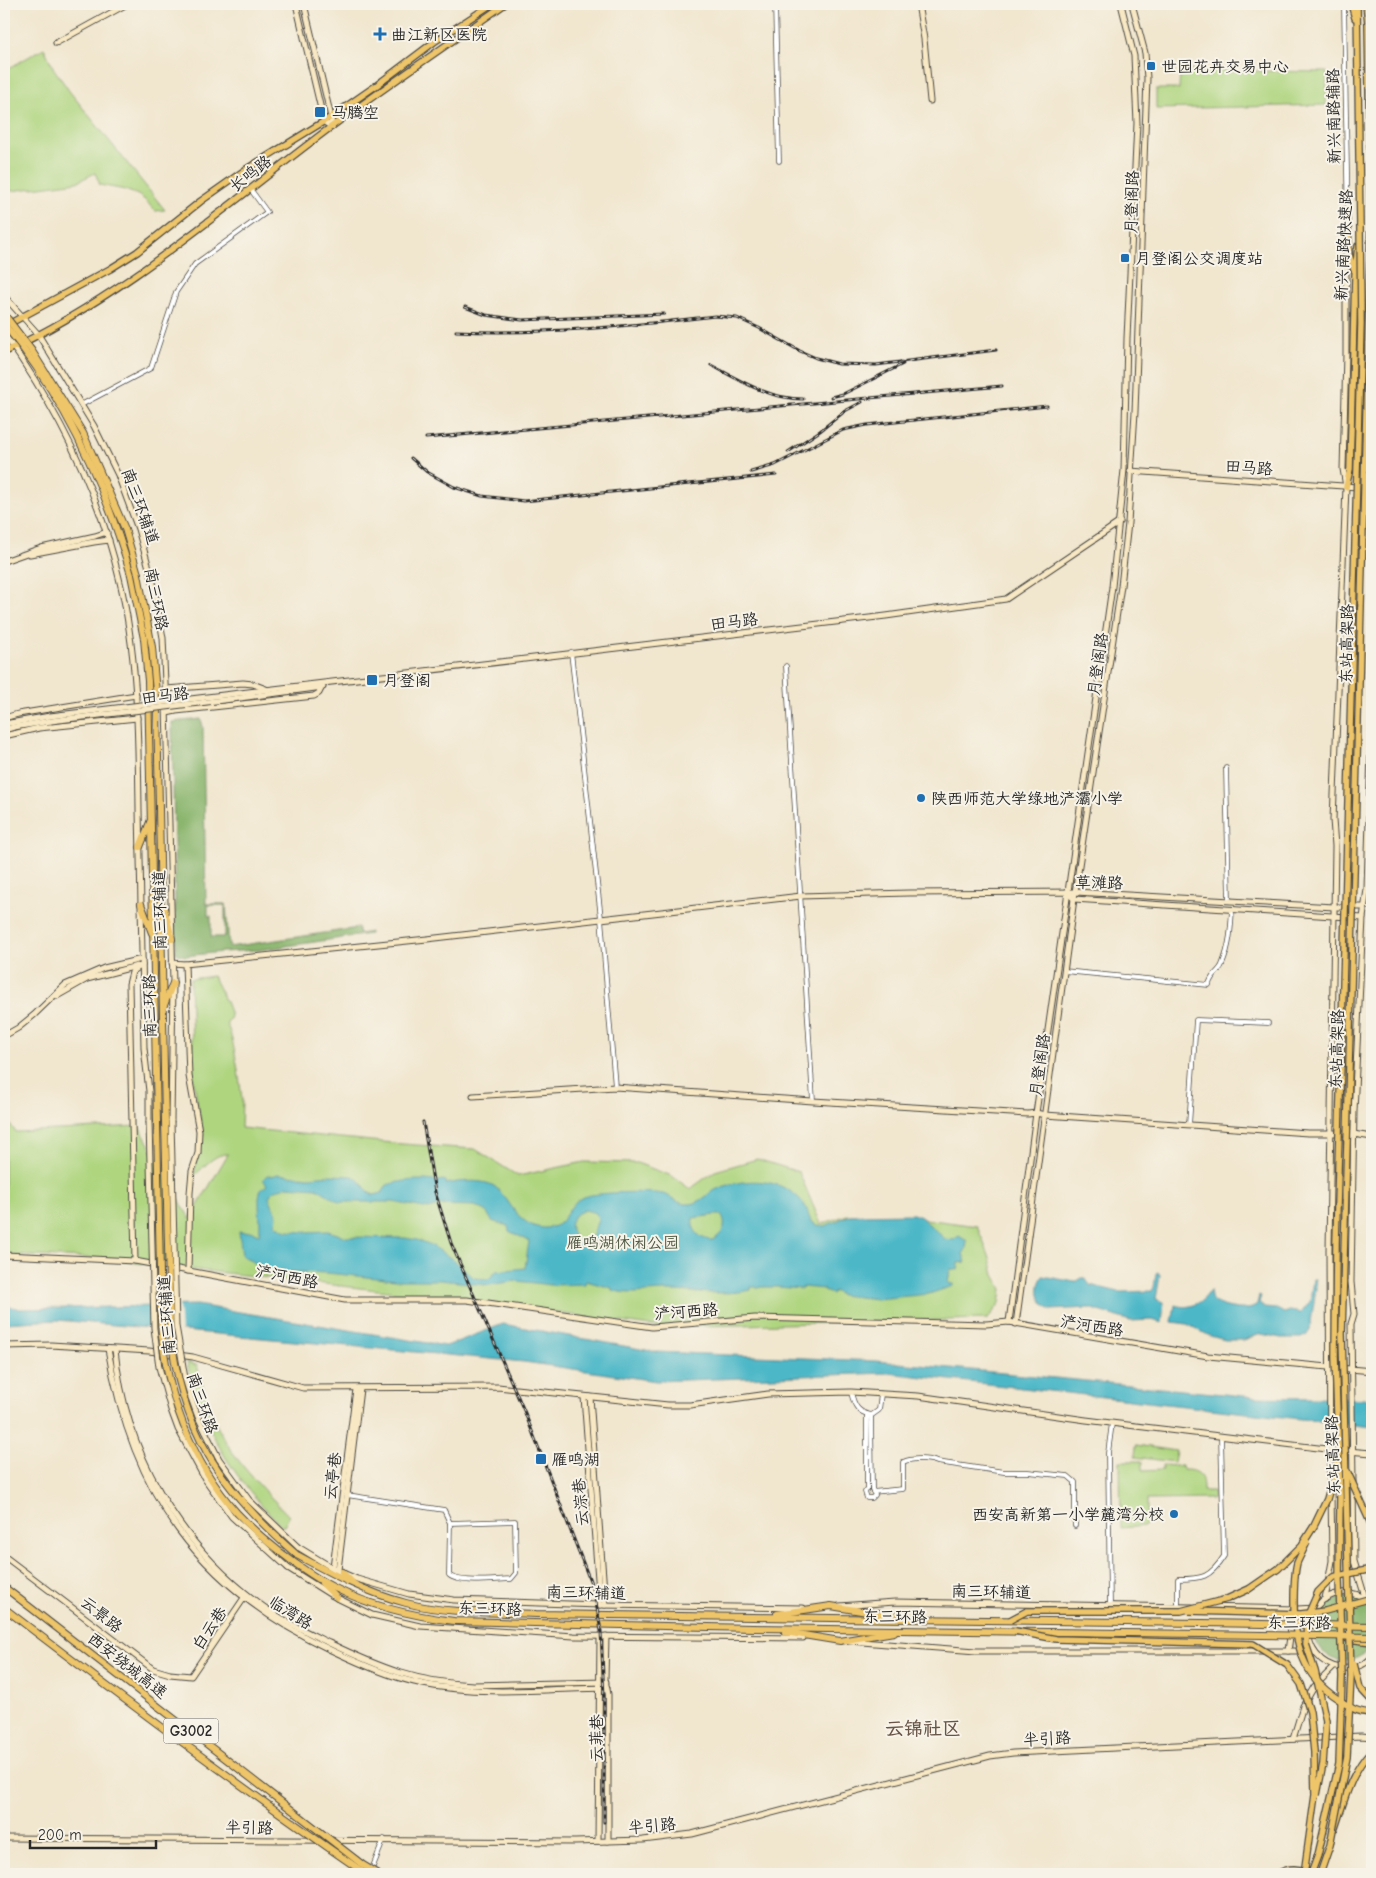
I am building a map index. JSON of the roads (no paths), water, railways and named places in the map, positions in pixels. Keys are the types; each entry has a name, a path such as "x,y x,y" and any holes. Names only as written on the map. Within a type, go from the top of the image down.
{"highway":[{"name":"南三环路","path":"4,314 32,350 83,433 125,529 152,647 157,704 163,1009 168,1122 170,1327 173,1352 185,1402 203,1446 237,1497 270,1531 298,1554 338,1578 355,1586 406,1603 424,1606"},
{"name":"南三环路","path":"4,324 46,381 75,430 98,481 135,575 144,639 149,706 154,940 153,1122 161,1325 163,1355 177,1410 201,1461 217,1488 237,1513 270,1544 316,1577 355,1597 417,1616"},
{"path":"140,848 152,819"},
{"path":"161,898 172,938"},
{"path":"141,904 154,940"},
{"path":"163,1009 173,983"},
{"path":"338,1570 355,1586"},
{"path":"316,1577 336,1598"},
{"name":"西安绕城高速","path":"4,1587 363,1865 378,1874"},
{"name":"东三环路","path":"424,1606 450,1610 536,1614 1372,1626"},
{"path":"757,1616 831,1606 867,1612 950,1619"},
{"name":"西安绕城高速","path":"4,1608 164,1730 285,1818 368,1874"},
{"name":"东三环路","path":"417,1616 454,1621 752,1628 1372,1637"},
{"path":"752,1628 840,1640 912,1630"}],"main road":[{"path":"56,43 127,4"},
{"path":"296,4 324,122 332,127"},
{"path":"304,4 332,127"},
{"name":"长鸣路","path":"4,327 65,295 137,252 201,201 245,170 324,122 377,86 434,42 492,4"},
{"name":"长鸣路","path":"4,352 95,302 125,283 251,190 332,127 504,4"},
{"path":"918,4 924,39 930,101"},
{"name":"月登阁路","path":"1009,1322 1036,1113 1120,522 1124,470 1137,122 1134,56 1120,4"},
{"name":"月登阁路","path":"1016,1324 1074,899 1121,586 1132,471 1147,78 1145,53 1132,4"},
{"path":"1351,4 1358,25"},
{"name":"新兴南路快速路","path":"1346,487 1350,469 1355,274 1360,226 1357,4"},
{"name":"新兴南路快速路","path":"1366,4 1368,23 1372,242"},
{"path":"1368,23 1371,4"},
{"name":"东站高架路","path":"1320,1874 1330,1845 1348,1757 1351,1676 1342,1334 1371,222"},
{"name":"东站高架路","path":"1313,1874 1338,1764 1342,1677 1335,1358 1336,1243 1361,324 1360,226"},
{"path":"1348,228 1349,254 1355,274"},
{"path":"1325,1599 1332,1561 1329,1369 1335,846 1333,820 1346,487 1343,469 1348,228"},
{"name":"南三环辅道","path":"4,296 38,334 94,426 118,475 138,529 153,582 161,629 167,713 173,983 168,1122 176,1326 185,1378 198,1417 219,1459 249,1500 298,1547 357,1579 409,1594 462,1600 603,1605 788,1608 895,1602 1179,1609 1315,1608"},
{"name":"南三环辅道","path":"4,334 35,379 69,439 107,532 126,607 136,695 144,1048 153,1122 154,1328 159,1367 178,1429 205,1479 232,1517 288,1568 336,1598 372,1615 420,1626 603,1636 788,1637 976,1651 1313,1651"},
{"name":"田马路","path":"1124,470 1372,488"},
{"name":"田马路","path":"240,695 267,689 886,616 1006,599 1120,522"},
{"path":"4,561 55,544 107,532"},
{"path":"20,556 109,540"},
{"path":"166,690 243,682 267,689"},
{"name":"田马路","path":"4,724 240,695 322,687 329,683"},
{"path":"167,713 314,696 319,693 322,687"},
{"path":"4,718 18,714 136,695"},
{"path":"1365,1598 1354,1561 1351,1324 1354,1314 1351,1282 1354,1134 1362,918 1367,889 1372,713"},
{"path":"4,736 39,728 137,718"},
{"name":"田马路","path":"4,730 50,719"},
{"path":"172,964 427,939 801,896 908,893 1067,893"},
{"name":"草滩路","path":"1067,893 1364,908"},
{"name":"草滩路","path":"1067,893 1074,899 1362,918"},
{"path":"4,1036 18,1028 65,985 104,968 142,962"},
{"path":"135,1261 129,984 132,972 142,962"},
{"path":"185,964 189,1076 199,1131 198,1153 192,1171 190,1193 188,1271"},
{"path":"473,1096 615,1087 813,1101 1036,1113 1188,1125 1354,1134 1372,1138"},
{"name":"浐河西路","path":"4,1255 135,1261 346,1300 467,1300 652,1327 755,1318 986,1324 1009,1322 1208,1356 1329,1369 1372,1371"},
{"path":"4,1346 51,1345 149,1351 192,1357 303,1388 498,1387 651,1404 690,1405 768,1394 851,1392 918,1396 1112,1423 1330,1450 1372,1452"},
{"name":"临湾路","path":"111,1349 122,1413 139,1462 151,1487 193,1548 224,1580 265,1608 309,1633 368,1662 410,1677 453,1684 473,1685 603,1685"},
{"path":"338,1570 358,1389"},
{"name":"云亭巷","path":"338,1570 358,1389"},
{"name":"云淙巷","path":"584,1396 603,1605"},
{"name":"云淙巷","path":"590,1397 603,1605"},
{"path":"1338,1455 1327,1499 1297,1564 1294,1593 1296,1641 1306,1665 1324,1690 1358,1712 1372,1713"},
{"path":"1346,1469 1372,1526"},
{"path":"1179,1609 1227,1599 1249,1590 1278,1569 1302,1545 1314,1526"},
{"name":"云景路","path":"4,1556 152,1669 170,1674 191,1676"},
{"path":"1304,1874 1323,1764 1326,1721 1316,1671 1306,1644 1307,1617 1318,1592 1333,1576 1372,1569"},
{"path":"1372,1605 1365,1598 1348,1592 1334,1594 1315,1608 1310,1616 1308,1629 1313,1651 1325,1662 1347,1668 1359,1666 1372,1658"},
{"name":"白云巷","path":"191,1676 246,1595"},
{"path":"1010,1620 1027,1611 1179,1609 1301,1614 1324,1611 1372,1598"},
{"path":"1285,1609 1290,1627 1288,1651"},
{"path":"1015,1631 1056,1639 1253,1644 1286,1665 1301,1684 1310,1712 1314,1752 1315,1795 1312,1830"},
{"name":"云菲巷","path":"598,1841 603,1636"},
{"path":"1323,1636 1372,1642"},
{"path":"1351,1646 1360,1688 1372,1701"},
{"path":"1293,1739 1303,1706 1314,1687 1334,1666"},
{"name":"云菲巷","path":"603,1685 608,1694 608,1841"},
{"name":"半引路","path":"4,1838 294,1841 384,1839 643,1840 692,1834 990,1756 1013,1752 1372,1737"},
{"path":"1330,1845 1347,1792 1358,1766 1372,1750"},
{"path":"1278,1874 1294,1869 1301,1869 1313,1874"}],"street":[{"path":"775,4 779,161"},
{"name":"新兴南路辅路","path":"1344,4 1348,228"},
{"path":"81,405 152,368 176,292 196,264 267,212 251,190"},
{"path":"571,652 601,918 615,1087"},
{"path":"786,666 813,1101"},
{"path":"1226,768 1229,901"},
{"path":"1064,971 1209,984 1209,980 1221,967 1231,938 1232,909"},
{"path":"1188,1125 1196,1020 1268,1023"},
{"path":"851,1392 854,1404 863,1414 879,1410 881,1394"},
{"path":"869,1414 874,1494 872,1498 867,1498 865,1492 867,1489 869,1414"},
{"path":"1110,1606 1108,1453 1112,1423"},
{"path":"1179,1609 1178,1579 1202,1578 1218,1565 1224,1556 1221,1436"},
{"path":"873,1492 902,1490 902,1462 908,1460 930,1460 1004,1472 1068,1476 1075,1482 1075,1526"},
{"path":"347,1495 444,1510 450,1523 449,1575 452,1578 475,1580 511,1580 516,1573 515,1521 450,1523"},
{"path":"368,1874 384,1839"}],"water":[{"path":"278,1174 309,1177 330,1175 353,1176 362,1183 368,1192 374,1195 382,1193 387,1185 405,1181 443,1180 446,1181 446,1184 463,1181 484,1182 498,1189 515,1212 525,1221 531,1225 544,1228 557,1225 578,1200 590,1195 646,1192 663,1194 680,1203 691,1204 728,1185 752,1181 764,1182 775,1184 796,1195 805,1206 811,1221 817,1225 825,1226 850,1215 913,1214 921,1217 945,1239 953,1240 959,1236 967,1241 963,1254 966,1262 959,1263 958,1270 950,1269 948,1283 953,1284 953,1286 929,1294 877,1299 841,1295 834,1291 832,1294 824,1291 824,1289 803,1287 802,1289 751,1287 751,1290 730,1293 665,1291 631,1293 618,1292 612,1290 612,1288 586,1281 585,1284 551,1285 517,1281 487,1285 440,1280 396,1280 327,1273 271,1271 242,1256 239,1231 251,1231 259,1234 260,1193 267,1185 263,1179 267,1175","holes":["287,1186 317,1188 339,1202 393,1202 429,1209 441,1205 475,1206 486,1211 492,1221 508,1226 509,1231 529,1241 525,1268 496,1271 489,1279 474,1278 459,1264 439,1250 417,1240 347,1237 328,1231 287,1231 276,1225 277,1215 269,1197 273,1191","585,1210 596,1213 598,1219 592,1238 586,1241 576,1239 570,1225 573,1218","721,1215 724,1222 722,1233 712,1240 700,1236 693,1226 693,1218"]},
{"path":"1158,1272 1160,1275 1156,1299 1164,1302 1162,1323 1152,1320 1130,1321 1089,1308 1051,1310 1043,1304 1039,1295 1039,1286 1043,1276 1075,1282 1085,1278 1090,1285 1119,1292 1152,1291 1156,1273"},
{"path":"1313,1279 1315,1279 1316,1288 1310,1329 1307,1335 1301,1338 1281,1338 1261,1334 1244,1340 1225,1340 1210,1336 1187,1324 1172,1322 1175,1305 1186,1307 1196,1304 1204,1299 1210,1290 1213,1301 1227,1307 1252,1308 1257,1304 1259,1295 1261,1296 1259,1302 1264,1308 1277,1309 1284,1313 1290,1311 1301,1313 1310,1302"},
{"path":"4,1305 21,1309 197,1305 446,1346 503,1324 657,1352 877,1361 1255,1397 1372,1399 1372,1427 888,1373 656,1381 524,1362 184,1331 57,1320 4,1323"}],"railway":[{"path":"465,307 486,315 522,320 664,314"},
{"path":"456,331 554,331 715,316 737,318 800,351 816,358 839,364 876,365 996,350"},
{"path":"831,397 843,394 903,364"},
{"path":"711,365 756,388 778,396 803,399"},
{"path":"426,438 1002,386"},
{"path":"788,452 820,431 845,411 862,402"},
{"path":"751,472 775,465 843,430 867,425 1047,406"},
{"path":"411,458 427,472 454,487 482,496 524,501 776,475"},
{"path":"423,1122 435,1192 451,1243 525,1413 594,1591 601,1631 604,1697 604,1822"}],"place":[{"name":"曲江新区医院","path":"380,34"},
{"name":"世园花卉交易中心","path":"1151,66"},
{"name":"马腾空","path":"320,112"},
{"name":"月登阁公交调度站","path":"1125,258"},
{"name":"月登阁","path":"372,680"},
{"name":"陕西师范大学绿地浐灞小学","path":"921,798"},
{"name":"雁鸣湖","path":"541,1459"},
{"name":"西安高新第一小学麓湾分校","path":"1174,1514"}],"district":[{"name":"云锦社区","path":"923,1728"}],"park label":[{"name":"雁鸣湖休闲公园","path":"623,1242"}]}
